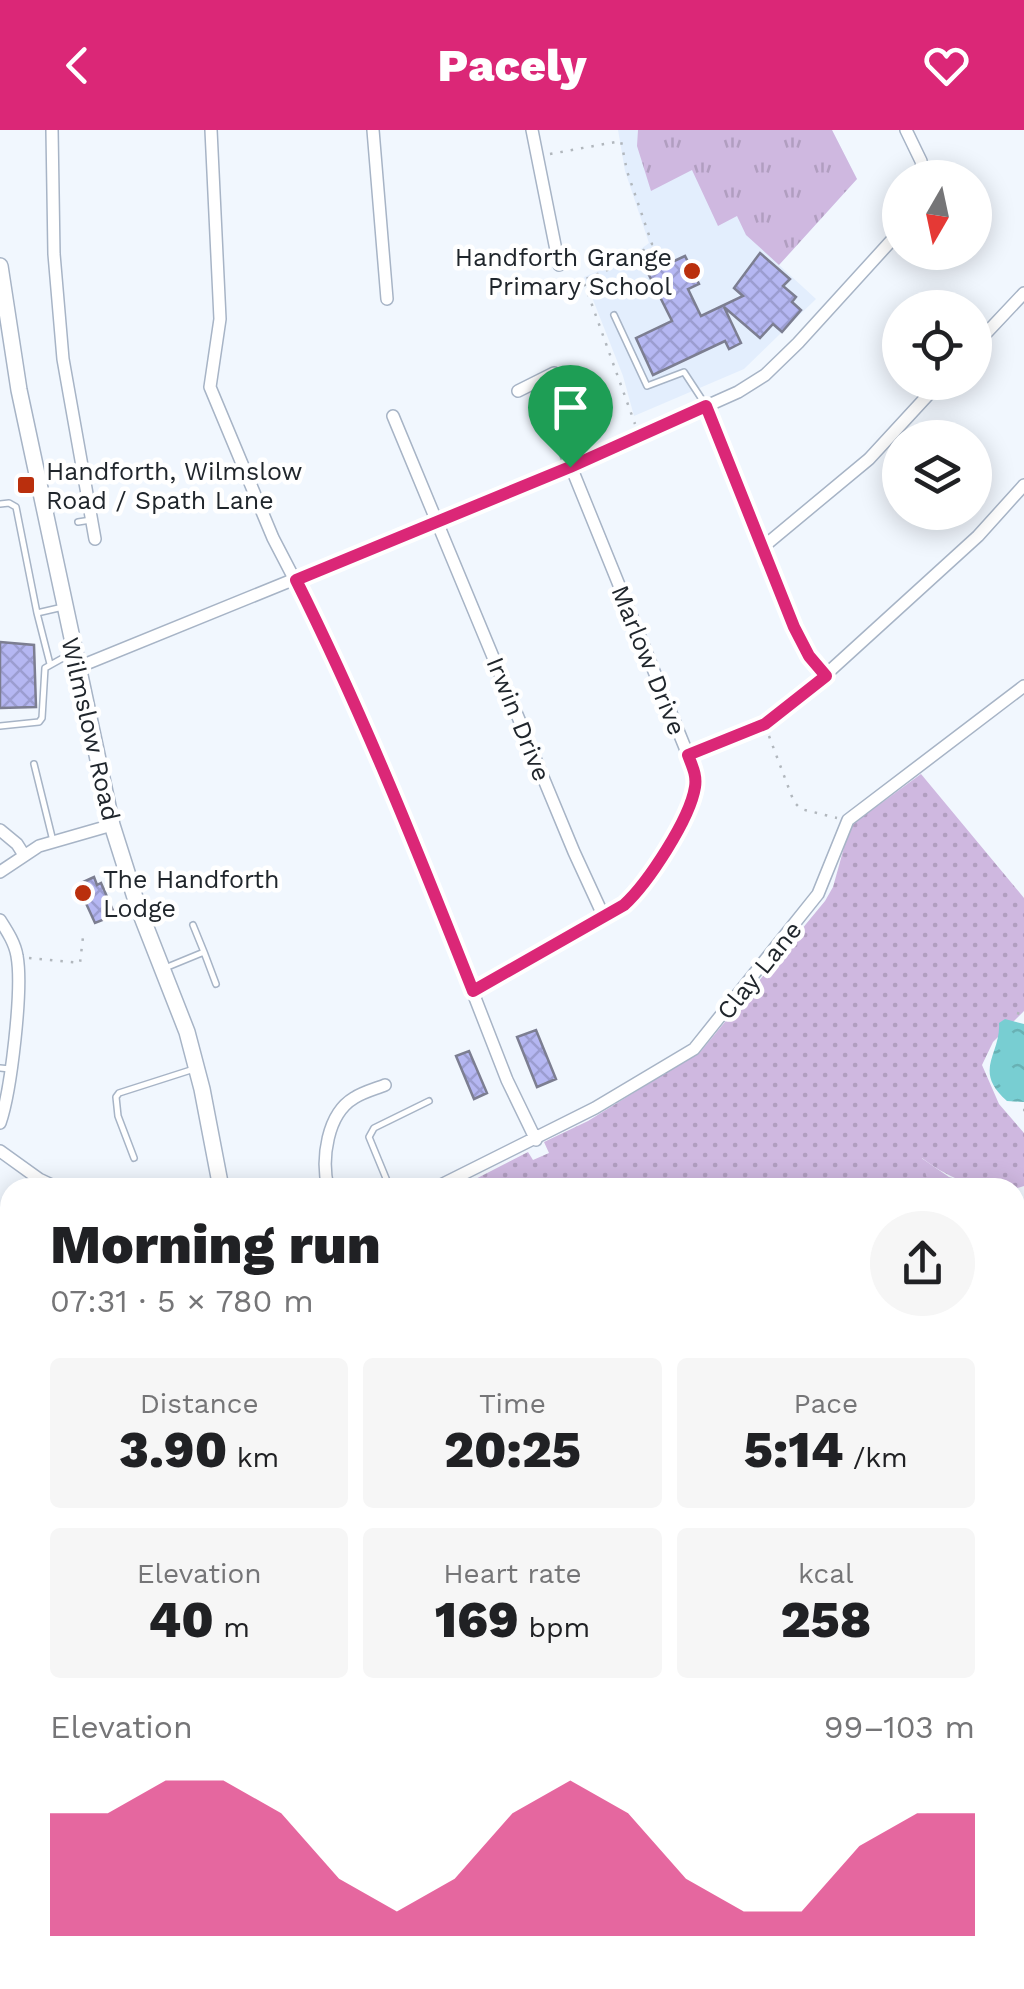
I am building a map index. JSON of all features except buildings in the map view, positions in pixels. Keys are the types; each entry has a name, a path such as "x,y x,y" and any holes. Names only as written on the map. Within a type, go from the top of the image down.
{"main road":[{"name":"Wilmslow Road","path":"0,266 18,390 112,825 138,908 187,1032 218,1178"}],"street":[{"path":"52,130 54,254 62,360 84,521 95,539"},
{"path":"212,130 220,319 210,387 274,538 327,642 416,848 507,1080 536,1140"},
{"path":"373,130 387,299"},
{"path":"532,130 558,265"},
{"path":"906,130 921,160"},
{"path":"75,660 296,580 570,467 706,406 765,376 882,250"},
{"path":"992,328 1024,293"},
{"path":"518,391 554,373"},
{"name":"Marlow Drive","path":"473,991 634,896 672,837 695,790 696,776 688,755 538,383"},
{"path":"763,548 869,459 923,400"},
{"path":"706,406 794,627 809,656 826,676"},
{"name":"Irwin Drive","path":"393,416 603,914"},
{"path":"688,755 765,724 826,676 978,536 1024,486"},
{"path":"848,820 1024,686"},
{"name":"Clay Lane","path":"456,1178 536,1140 682,1058 706,1038 818,894 848,820"},
{"path":"0,872 52,841 112,825"},
{"path":"0,830 24,855"},
{"path":"0,920 18,958 5,1069 7,1103 0,1123"},
{"path":"326,1178 326,1152 336,1117 351,1099 385,1085"},
{"path":"0,1150 38,1178"}],"lane":[{"path":"614,315 648,386 684,372 706,406"},
{"path":"0,504 16,507 50,664 44,675 42,718 32,725 0,726"},
{"path":"37,613 64,607"},
{"path":"50,664 75,660"},
{"path":"34,764 52,841"},
{"path":"194,925 216,984"},
{"path":"162,969 204,952"},
{"path":"134,1158 118,1116 116,1097 197,1068"},
{"path":"386,1178 369,1136 374,1128 429,1101"}],"path":[{"path":"537,156 621,141 652,244 629,260 583,280 639,435"},
{"path":"765,724 794,802 801,809 848,820"},
{"path":"18,958 80,964 84,937"},
{"path":"1017,1013 1024,1015"}],"shaded area":[{"name":"Handforth Grange Primary School","path":"618,130 832,130 857,179 779,265 816,299 744,369 634,416 623,376 584,277 629,258 649,243 625,171"}],"green space":[{"path":"638,130 832,130 857,179 779,265 746,235 737,216 718,226 692,170 651,191 637,146"},
{"path":"921,774 1024,898 1024,1011 993,1042 982,1065 999,1104 1024,1133 1024,1178 957,1178 922,1158 928,1178 477,1178 528,1152 533,1160 549,1153 544,1142 588,1121 701,1051 825,901 833,887 850,826"},
{"path":"920,1157 953,1178 927,1178"}],"water":[{"path":"1005,1019 1024,1024 1024,1102 1007,1101 991,1080 999,1023"}],"place":[{"name":"Handforth Grange Primary School","path":"692,271"},
{"name":"Handforth, Wilmslow Road / Spath Lane","path":"26,485"},
{"name":"The Handforth Lodge","path":"83,893"}],"route":[{"path":"706,406 794,627 809,656 826,676 765,724 688,755 696,776 690,804 634,896 624,905 473,991 416,848 296,580 570,467 706,406"}]}
